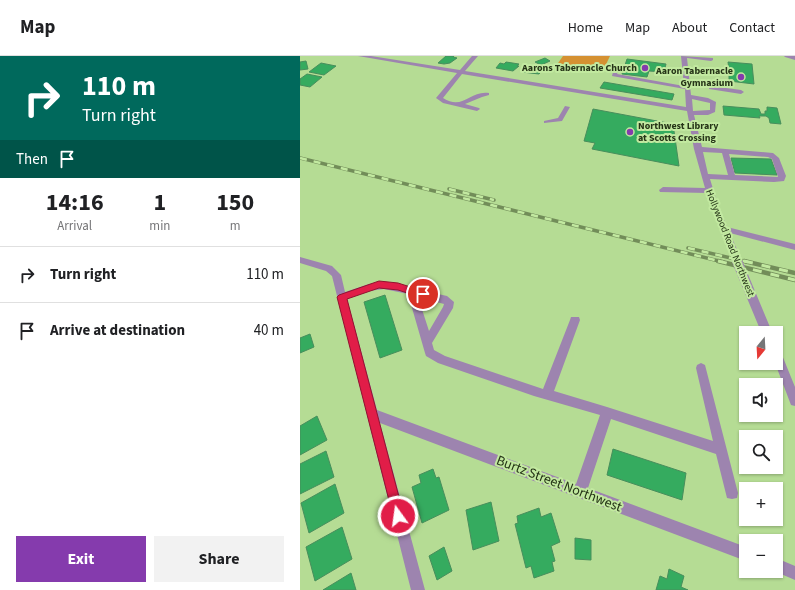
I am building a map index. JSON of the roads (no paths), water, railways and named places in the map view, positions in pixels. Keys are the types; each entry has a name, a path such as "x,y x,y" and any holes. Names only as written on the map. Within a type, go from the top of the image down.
{"street":[{"path":"361,56 691,112 708,113 713,111 713,102 706,99 688,96"},
{"path":"470,100 476,108 444,102 439,98 475,56"},
{"path":"684,56 711,59"},
{"name":"Hollywood Road Northwest","path":"684,56 688,96 698,149 709,191 764,326"},
{"path":"787,56 795,58"},
{"path":"617,68 614,75 687,88"},
{"path":"712,88 741,92"},
{"path":"460,105 480,95 487,94"},
{"path":"546,122 560,120 567,107"},
{"path":"698,149 770,155 775,158 782,176 780,179 774,180 705,176"},
{"path":"725,151 732,177"},
{"path":"663,190 709,191"},
{"path":"725,231 795,247"},
{"path":"300,260 329,268 336,275 418,590"},
{"path":"342,297 379,284 398,286 412,292 444,299 449,302 448,308 427,343"},
{"path":"412,292 430,353 442,360 721,450"},
{"path":"546,394 575,320"},
{"path":"701,368 732,493"},
{"path":"783,370 795,402"},
{"path":"580,492 607,412"},
{"name":"Burtz Street Northwest","path":"372,414 739,551"},
{"path":"783,568 795,572"}],"railway":[{"path":"300,158 723,262"},
{"path":"449,189 494,200"},
{"path":"688,248 748,262"},
{"path":"718,261 795,280"},
{"path":"744,261 795,273"}],"place":[{"name":"Aarons Tabernacle Church","path":"645,68"},
{"name":"Aaron Tabernacle Gymnasium","path":"741,77"},
{"name":"Northwest Library at Scotts Crossing","path":"630,132"}]}
